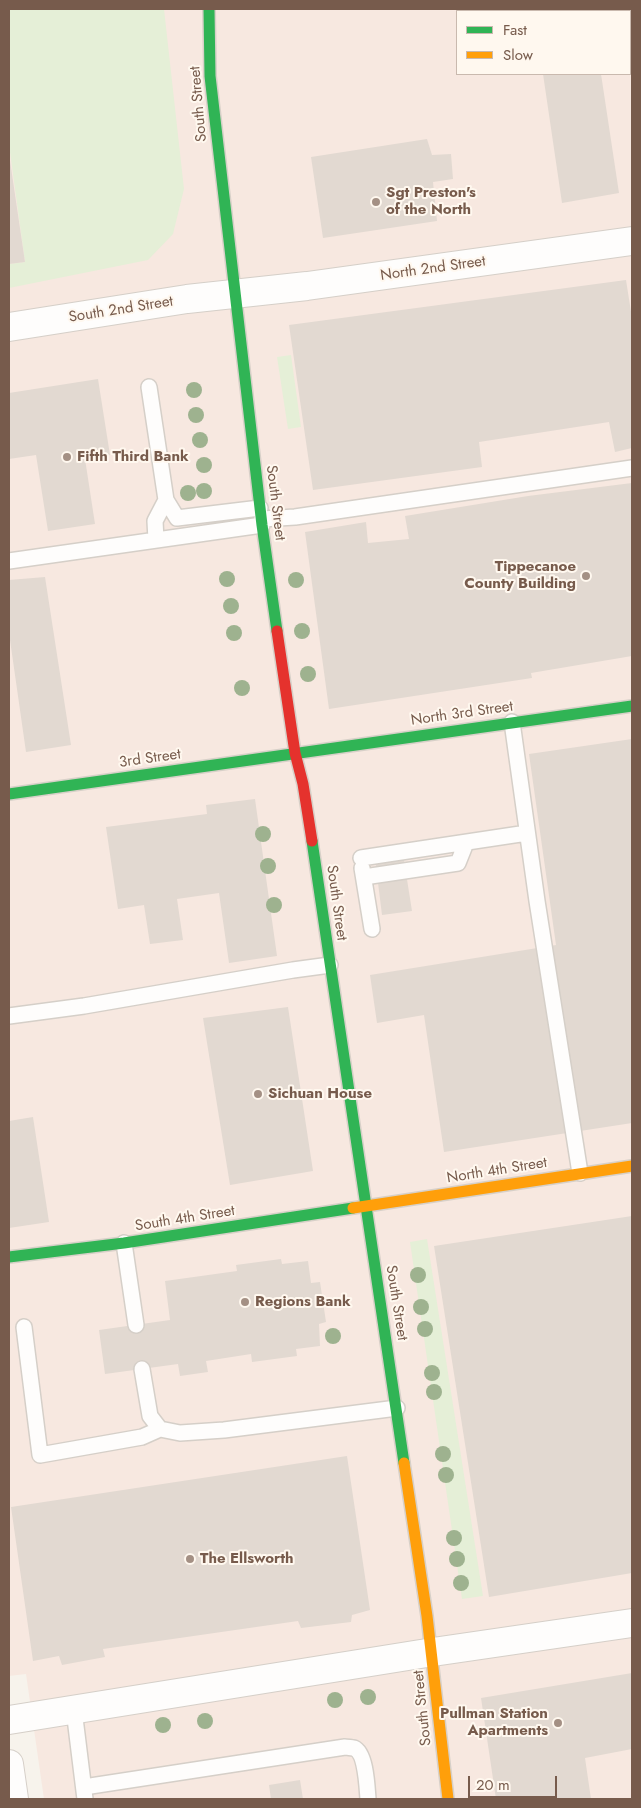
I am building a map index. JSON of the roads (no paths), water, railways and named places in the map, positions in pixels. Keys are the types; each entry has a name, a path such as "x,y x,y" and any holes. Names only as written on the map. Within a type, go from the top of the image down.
{"main road":[{"name":"South Street","path":"209,9 210,76 234,295 262,518 295,752 303,784 433,1652 448,1799"},
{"name":"North 3rd Street","path":"295,752 632,706"},
{"name":"3rd Street","path":"9,794 295,752"},
{"name":"North 4th Street","path":"366,1207 632,1166"},
{"name":"South 4th Street","path":"9,1257 124,1244 366,1207"}],"street":[{"name":"North 2nd Street","path":"234,295 632,241"},
{"name":"South 2nd Street","path":"9,327 187,299 234,295"},
{"path":"9,1720 433,1652 632,1623"},
{"path":"9,1764 14,1799"}],"lane":[{"path":"149,386 166,500 177,518 296,517 632,468"},
{"path":"156,540 155,521 166,500"},
{"path":"9,561 156,540 262,518"},
{"path":"512,722 537,900 580,1173"},
{"path":"372,929 361,856 466,843 527,833"},
{"path":"364,877 458,863 466,843"},
{"path":"9,1016 84,1006 330,965"},
{"path":"124,1244 136,1325"},
{"path":"24,1328 40,1454 142,1437 160,1429 180,1433 224,1430 397,1408"},
{"path":"142,1369 150,1416 160,1429"},
{"path":"74,1710 84,1793 345,1746 354,1748 363,1761 368,1799"}],"place":[{"name":"Sgt Preston's of the North","path":"376,202"},
{"name":"Fifth Third Bank","path":"67,457"},
{"name":"Tippecanoe County Building","path":"586,576"},
{"name":"Sichuan House","path":"258,1094"},
{"name":"Regions Bank","path":"245,1302"},
{"name":"The Ellsworth","path":"190,1559"},
{"name":"Pullman Station Apartments","path":"558,1723"}]}
